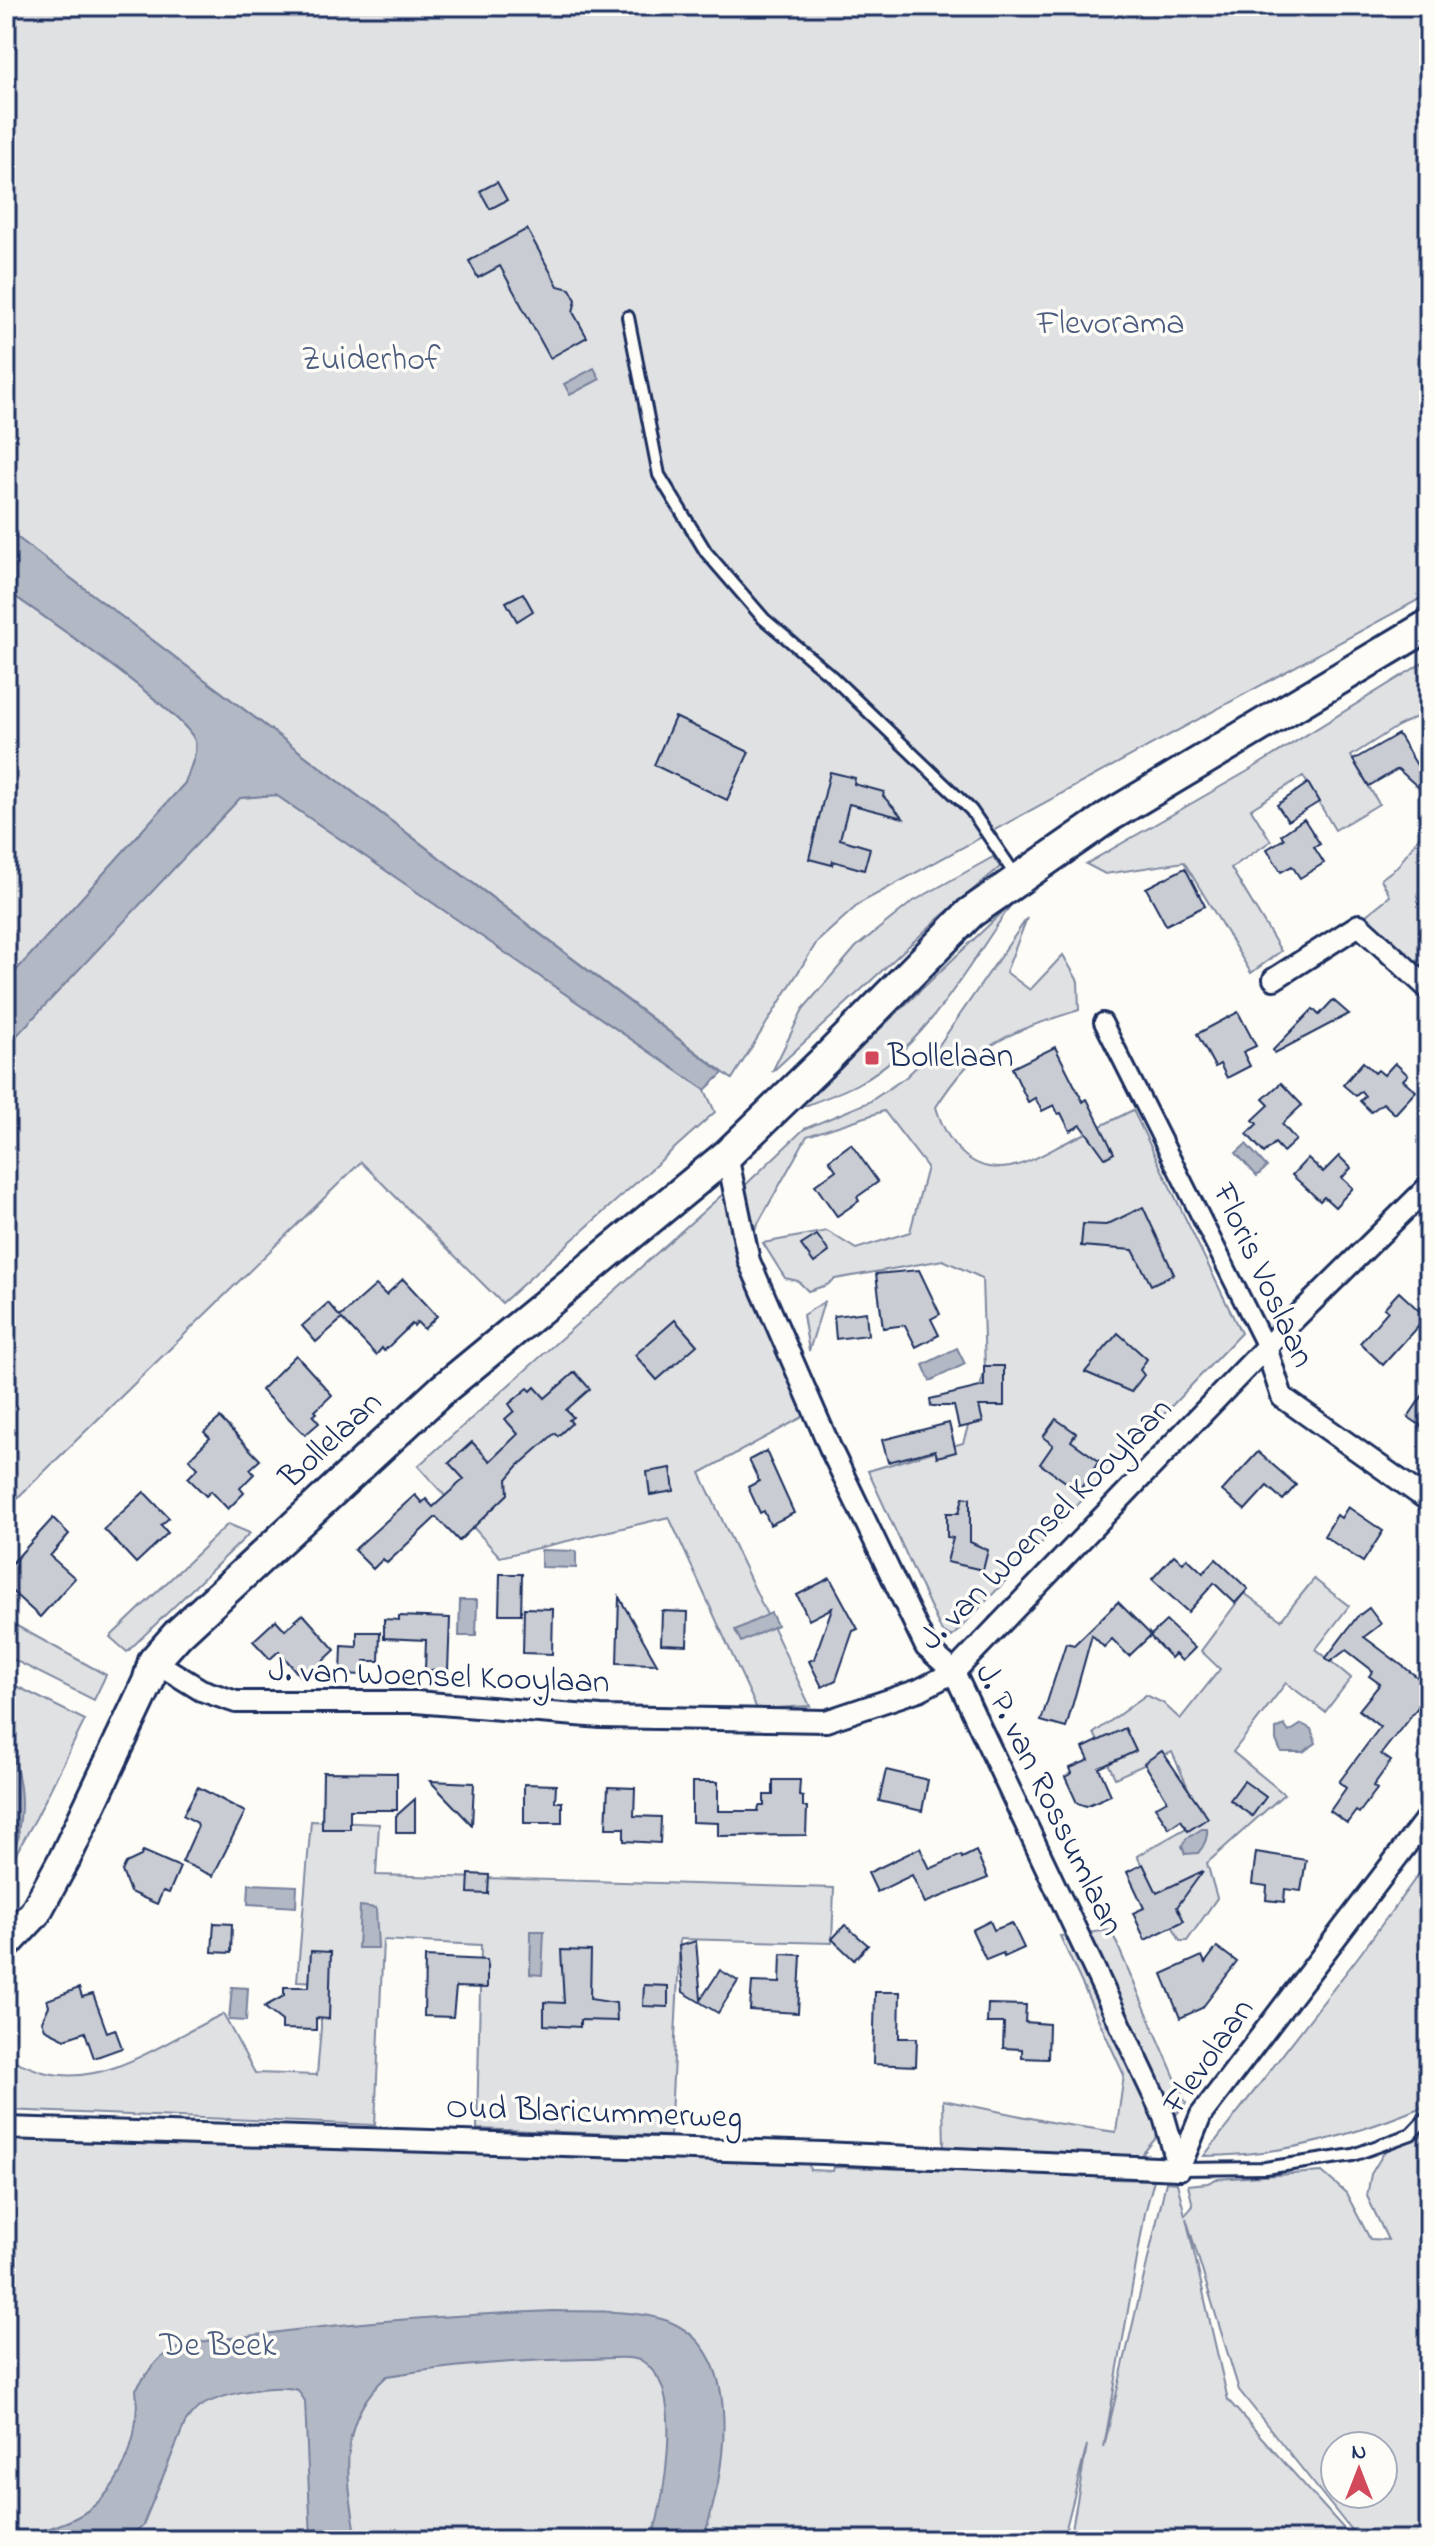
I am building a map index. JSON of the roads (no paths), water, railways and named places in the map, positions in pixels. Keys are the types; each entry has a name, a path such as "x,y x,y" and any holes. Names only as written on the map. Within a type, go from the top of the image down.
{"main road":[{"name":"Bollelaan","path":"6,1944 35,1913 65,1858 148,1682 154,1661 178,1634 443,1389 727,1155 970,913 1108,817 1429,625"}],"street":[{"path":"1274,979 1359,925 1429,989"},
{"name":"Floris Voslaan","path":"1103,1022 1266,1347 1282,1397 1429,1501"},
{"name":"J. P. van Rossumlaan","path":"727,1155 749,1261 832,1452 926,1647 954,1672 1164,2117 1179,2169"},
{"name":"J. van Woensel Kooylaan","path":"154,1661 201,1690 236,1702 416,1702 601,1717 826,1721 919,1690 954,1672 1266,1347 1429,1186"},
{"name":"Flevolaan","path":"1179,2169 1201,2115 1429,1815"},
{"name":"Oud Blaricummerweg","path":"6,2128 823,2153 1179,2169"}],"lane":[{"path":"628,317 659,475 706,552 764,619 829,674 971,810 1018,879"},
{"name":"Flevolaan","path":"1179,2169 1265,2168 1353,2155 1411,2134 1429,2115"}],"place":[{"name":"Bollelaan","path":"872,1058"}],"park label":[{"name":"Flevorama","path":"1111,325"},
{"name":"Zuiderhof","path":"371,361"},
{"name":"De Beek","path":"218,2347"}]}
